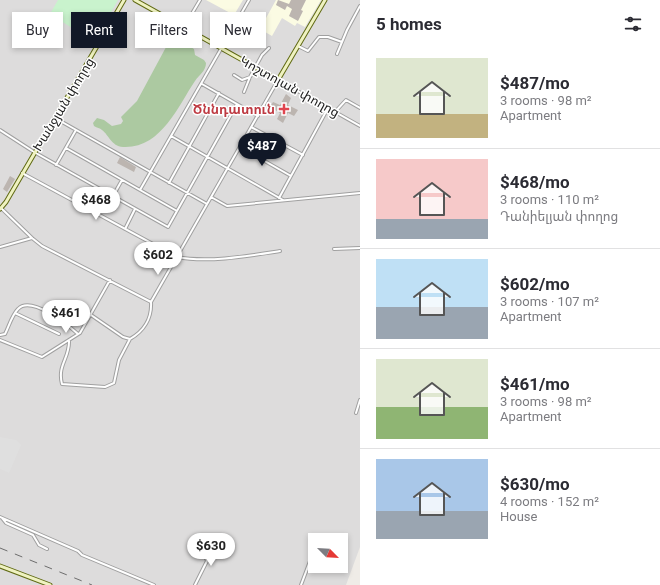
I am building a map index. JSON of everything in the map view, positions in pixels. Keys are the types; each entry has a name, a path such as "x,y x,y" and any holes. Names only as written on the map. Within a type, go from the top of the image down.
{"street":[{"name":"Խանջյան փողոց","path":"0,208 124,0"},
{"name":"Կոշտոյան փողոց","path":"135,0 157,12"},
{"path":"193,12 200,0"},
{"path":"242,12 249,0"},
{"path":"69,340 70,348 59,374 62,384 105,387 114,383 120,360 130,339 140,334 152,313 151,302 325,0"},
{"path":"337,54 360,6"},
{"path":"298,46 308,50 319,37 328,37 342,42"},
{"path":"140,190 202,84 221,48"},
{"name":"Կոշտոյան փողոց","path":"221,48 360,126"},
{"path":"244,92 250,77 269,48"},
{"path":"234,75 242,80 250,77"},
{"path":"202,84 258,116"},
{"path":"169,183 219,93"},
{"path":"335,112 346,100 360,108"},
{"path":"0,130 56,165 168,227 237,104"},
{"path":"279,198 328,108"},
{"path":"55,118 208,204"},
{"path":"251,127 302,155"},
{"path":"56,165 76,130"},
{"path":"171,136 283,200"},
{"path":"240,147 291,176"},
{"path":"66,148 177,211"},
{"path":"22,173 177,257 190,260 254,255 280,251"},
{"path":"113,197 122,180"},
{"path":"211,197 226,206 360,193"},
{"path":"0,208 42,246 151,302"},
{"path":"125,229 135,209"},
{"path":"0,247 32,238"},
{"path":"334,249 360,248"},
{"path":"0,340 42,357 78,334 91,315 110,280"},
{"path":"0,335 5,334 15,314 22,306 34,306 50,313 78,334"},
{"path":"15,314 58,334"},
{"path":"91,315 123,337 130,339"},
{"path":"356,413 360,400"},
{"path":"1,517 6,523 34,535 39,544 47,549"},
{"path":"1,517 154,585"},
{"path":"195,585 207,561 202,548"},
{"path":"0,566 50,585"},
{"path":"301,585 308,566"}],"shaded area":[{"path":"0,0 360,0 360,547 346,585 0,585"},
{"path":"206,0 243,0 236,12 228,12"},
{"path":"276,0 321,0 305,27 297,23 295,26 282,18 272,36 266,32 266,18"},
{"path":"0,437 16,440 21,445 9,473 0,469"}],"green space":[{"path":"58,0 118,0 111,12 71,12 71,27 63,22 63,12 51,12"},
{"path":"166,48 192,48 194,49 195,55 204,60 206,63 202,73 195,81 167,124 158,134 148,141 136,146 119,146 116,145 102,130 94,126 93,123 97,118 104,120 112,126 121,124 123,121 121,117 137,101"}],"building":[{"path":"278,0 289,4 291,0 306,0 298,21 289,16 292,9 287,6 285,10 276,5"},
{"name":"Ծննդատուն","path":"286,94 291,98 288,105 298,110 294,116 288,113 283,123 277,119 280,113 270,107 273,102 280,105"},
{"path":"120,157 136,167 134,172 117,163"},
{"path":"10,176 15,179 7,192 3,189"}],"railway":[{"path":"0,548 92,585"}],"place":[{"name":"Ծննդատուն","path":"284,109"}]}
